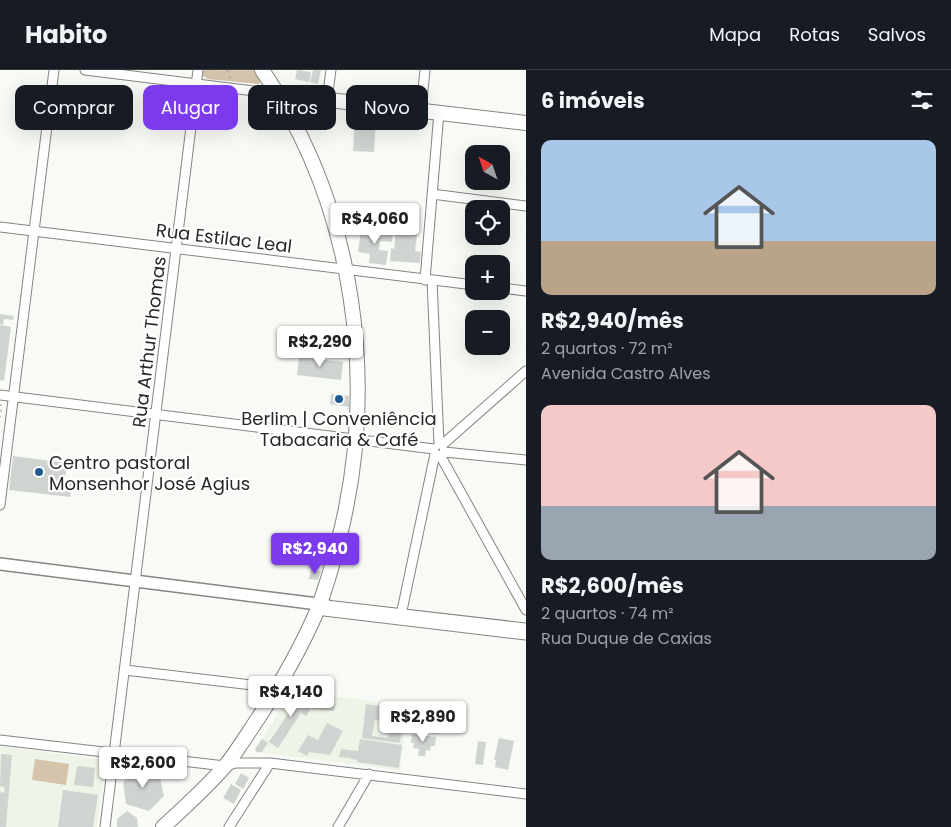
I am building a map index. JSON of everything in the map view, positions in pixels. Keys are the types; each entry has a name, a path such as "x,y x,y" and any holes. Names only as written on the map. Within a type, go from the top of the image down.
{"main road":[{"path":"262,70 274,85"},
{"path":"270,70 278,85"},
{"path":"428,111 526,123"},
{"path":"173,827 183,813 230,764 240,746 281,689 322,607 335,555 351,508 360,440 361,377 349,270 333,210 298,130"},
{"path":"163,827 183,813"}],"street":[{"path":"0,505 54,70"},
{"path":"85,70 210,85"},
{"name":"Rua Arthur Thomas","path":"105,827 198,70"},
{"path":"329,85 331,70"},
{"path":"424,85 425,70"},
{"path":"401,618 439,450 428,280 432,194 439,112"},
{"path":"432,194 526,206"},
{"name":"Rua Estilac Leal","path":"0,227 465,284"},
{"path":"510,289 526,291"},
{"path":"439,450 526,371"},
{"path":"0,395 526,460"},
{"path":"439,450 526,610"},
{"path":"0,564 64,575 526,634"},
{"path":"0,571 64,575"},
{"path":"401,618 526,628"},
{"path":"125,670 281,689"},
{"path":"0,740 115,754 230,764 270,763 526,794"},
{"path":"229,827 270,763"},
{"path":"338,827 369,774"}],"path":[{"path":"227,70 231,78 230,85"},
{"path":"0,405 2,405 0,418"}],"shaded area":[{"path":"203,70 254,70 261,82 258,84 208,79 203,76"},
{"path":"293,692 408,705 400,770 256,752 255,749"},
{"path":"0,746 106,760 97,827 0,827"},
{"path":"35,759 69,764 66,785 32,780"}],"building":[{"path":"297,70 311,72 309,82 295,79"},
{"path":"313,70 321,70 318,84 310,82"},
{"path":"354,130 375,130 374,152 353,151"},
{"path":"363,228 393,232 392,242 380,241 379,250 388,251 386,265 369,263 370,254 358,252 361,230"},
{"path":"396,232 417,234 415,251 421,252 420,263 390,261 391,248 394,249"},
{"path":"0,314 14,316 13,320 4,319 3,325 0,324"},
{"path":"0,325 11,327 4,381 0,380"},
{"path":"299,357 343,362 341,380 297,375"},
{"path":"331,394 349,396 349,407 330,404"},
{"name":"Centro pastoral Monsenhor José Agius","path":"13,456 67,463 65,481 73,482 70,497 9,490"},
{"path":"311,570 321,571 318,580 309,579"},
{"path":"293,692 310,704 310,710 306,716 301,713 278,748 269,742 292,708 286,704"},
{"path":"312,701 335,703 334,711 311,709"},
{"path":"366,704 405,709 400,743 362,738","holes":["375,720 390,723 388,738 372,736"]},
{"path":"432,720 438,720 442,727 438,734 432,734 428,730 428,724"},
{"path":"327,723 343,731 330,755 309,752 307,756 298,751 308,735 318,740"},
{"path":"412,734 436,737 435,746 431,746 430,751 426,750 425,756 418,756 419,749 413,748 414,743 411,743"},
{"path":"499,738 514,741 508,770 495,767 496,760 494,760"},
{"path":"262,739 268,743 262,752 257,752 255,749"},
{"path":"360,739 402,745 399,768 357,762 357,760 351,758 339,757 341,749 358,751"},
{"path":"478,741 486,742 483,765 475,764"},
{"path":"1,754 12,755 6,827 0,827 0,792 4,793 5,787 0,786"},
{"path":"77,766 95,768 93,787 74,785"},
{"path":"140,767 159,774 164,796 149,811 126,804 123,782"},
{"path":"241,773 249,778 243,789 235,784"},
{"path":"231,784 241,790 234,804 223,798"},
{"path":"63,790 98,795 93,827 58,827"},
{"path":"127,811 137,818 138,827 117,827 117,819"}],"place":[{"name":"Berlim | Conveniência Tabacaria & Café","path":"339,399"},
{"name":"Centro pastoral Monsenhor José Agius","path":"39,472"}]}
